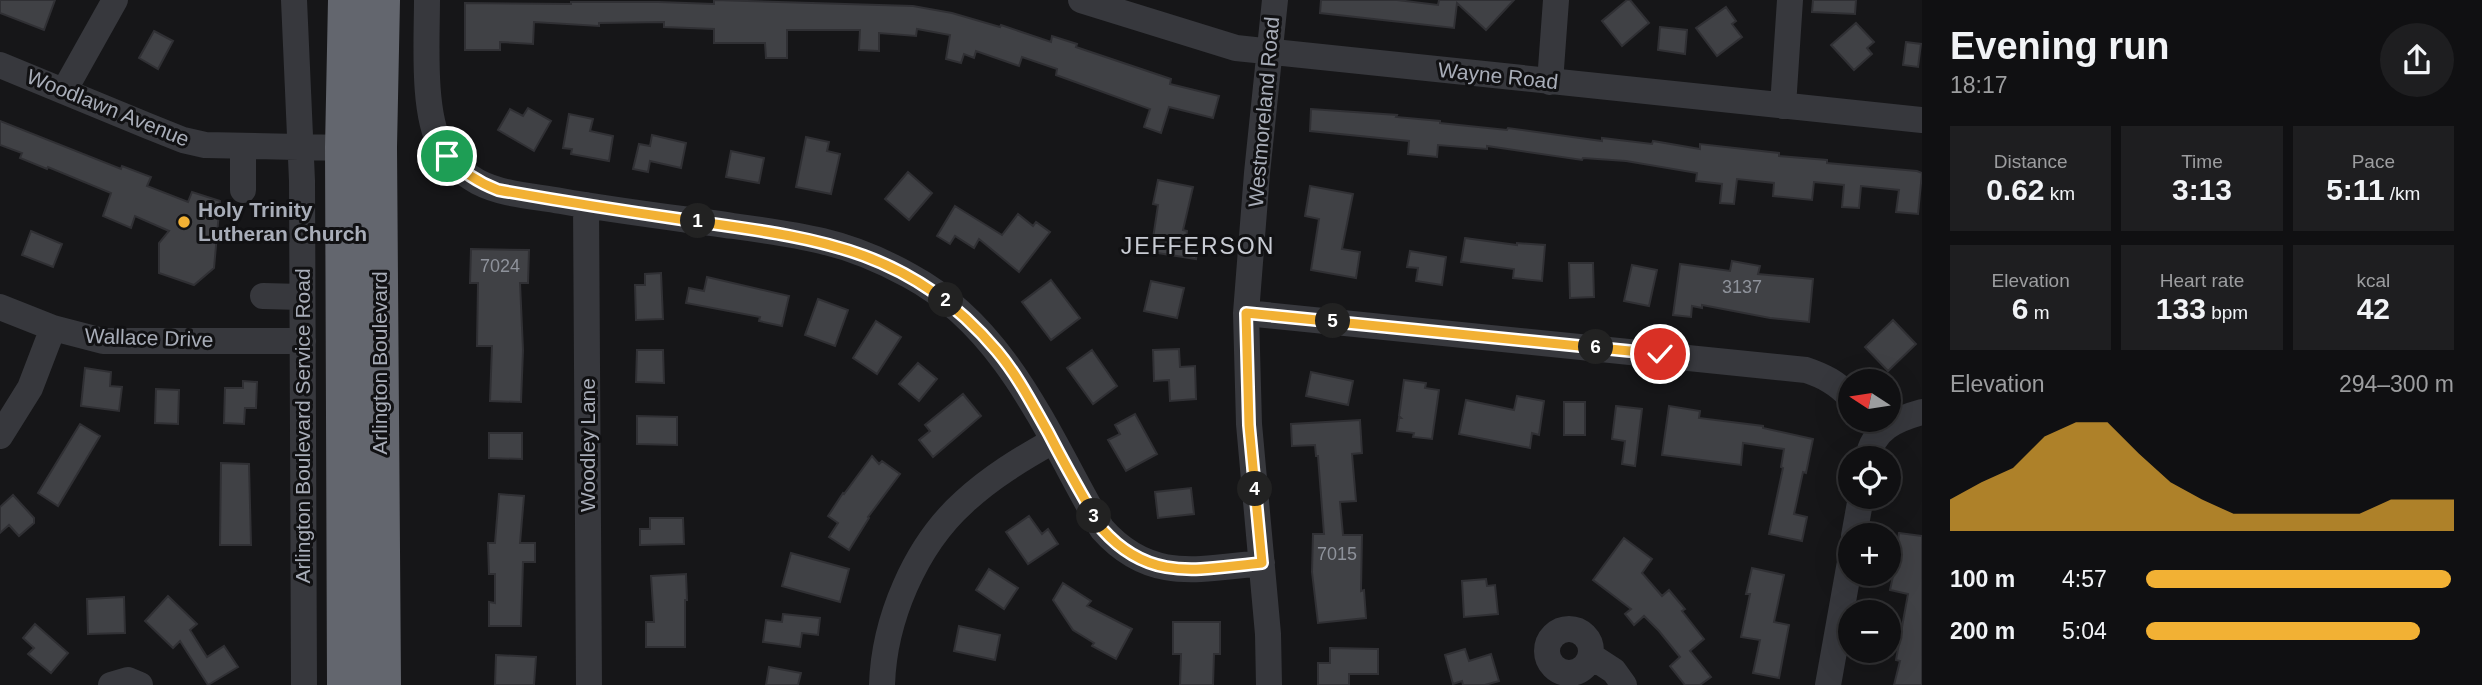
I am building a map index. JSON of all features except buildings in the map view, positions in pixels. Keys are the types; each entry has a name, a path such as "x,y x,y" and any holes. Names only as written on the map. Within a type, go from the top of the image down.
{"highway":[{"name":"Arlington Boulevard","path":"346,685 344,148 347,0"},
{"name":"Arlington Boulevard","path":"381,0 379,204 382,685"},
{"path":"344,148 354,150 363,159 379,204"}],"street":[{"path":"64,91 115,0"},
{"name":"Arlington Boulevard Service Road","path":"294,0 300,146 303,341 304,685"},
{"path":"427,0 429,101 434,131 447,156 477,182 498,190 823,241 875,259 912,277 943,298 971,322 999,353 1023,387 1102,529 1115,544 1152,565 1172,569 1262,563"},
{"name":"Wayne Road","path":"1081,0 1196,38 1270,53 1922,120"},
{"name":"Westmoreland Road","path":"1269,685 1262,563 1249,425 1246,313 1275,0"},
{"path":"1550,82 1556,0"},
{"path":"1783,106 1790,0"},
{"name":"Woodlawn Avenue","path":"0,65 148,126 200,135 243,147 344,148"},
{"path":"243,147 243,190"},
{"name":"Woodley Lane","path":"586,205 589,685"},
{"path":"263,296 302,297"},
{"name":"Wallace Drive","path":"0,307 53,328 89,328 129,342 303,341"},
{"path":"1246,313 1806,370 1824,376 1838,386"},
{"path":"0,436 30,388 53,328"},
{"path":"1901,418 1922,412"},
{"path":"882,685 888,635 900,599 913,570 940,529 961,504 984,485 1014,463 1053,441"},
{"path":"1828,685 1846,586"},
{"path":"1591,656 1614,671 1625,685"},
{"path":"111,685 120,680 140,685"}],"place":[{"name":"Holy Trinity Lutheran Church","path":"184,222"}],"district":[{"name":"JEFFERSON","path":"1198,246"}],"route":[{"path":"447,156 477,182 498,190 823,241 875,259 912,277 943,298 971,322 999,353 1023,387 1102,529 1115,544 1152,565 1172,569 1262,563 1249,425 1246,313 1660,354"}]}
